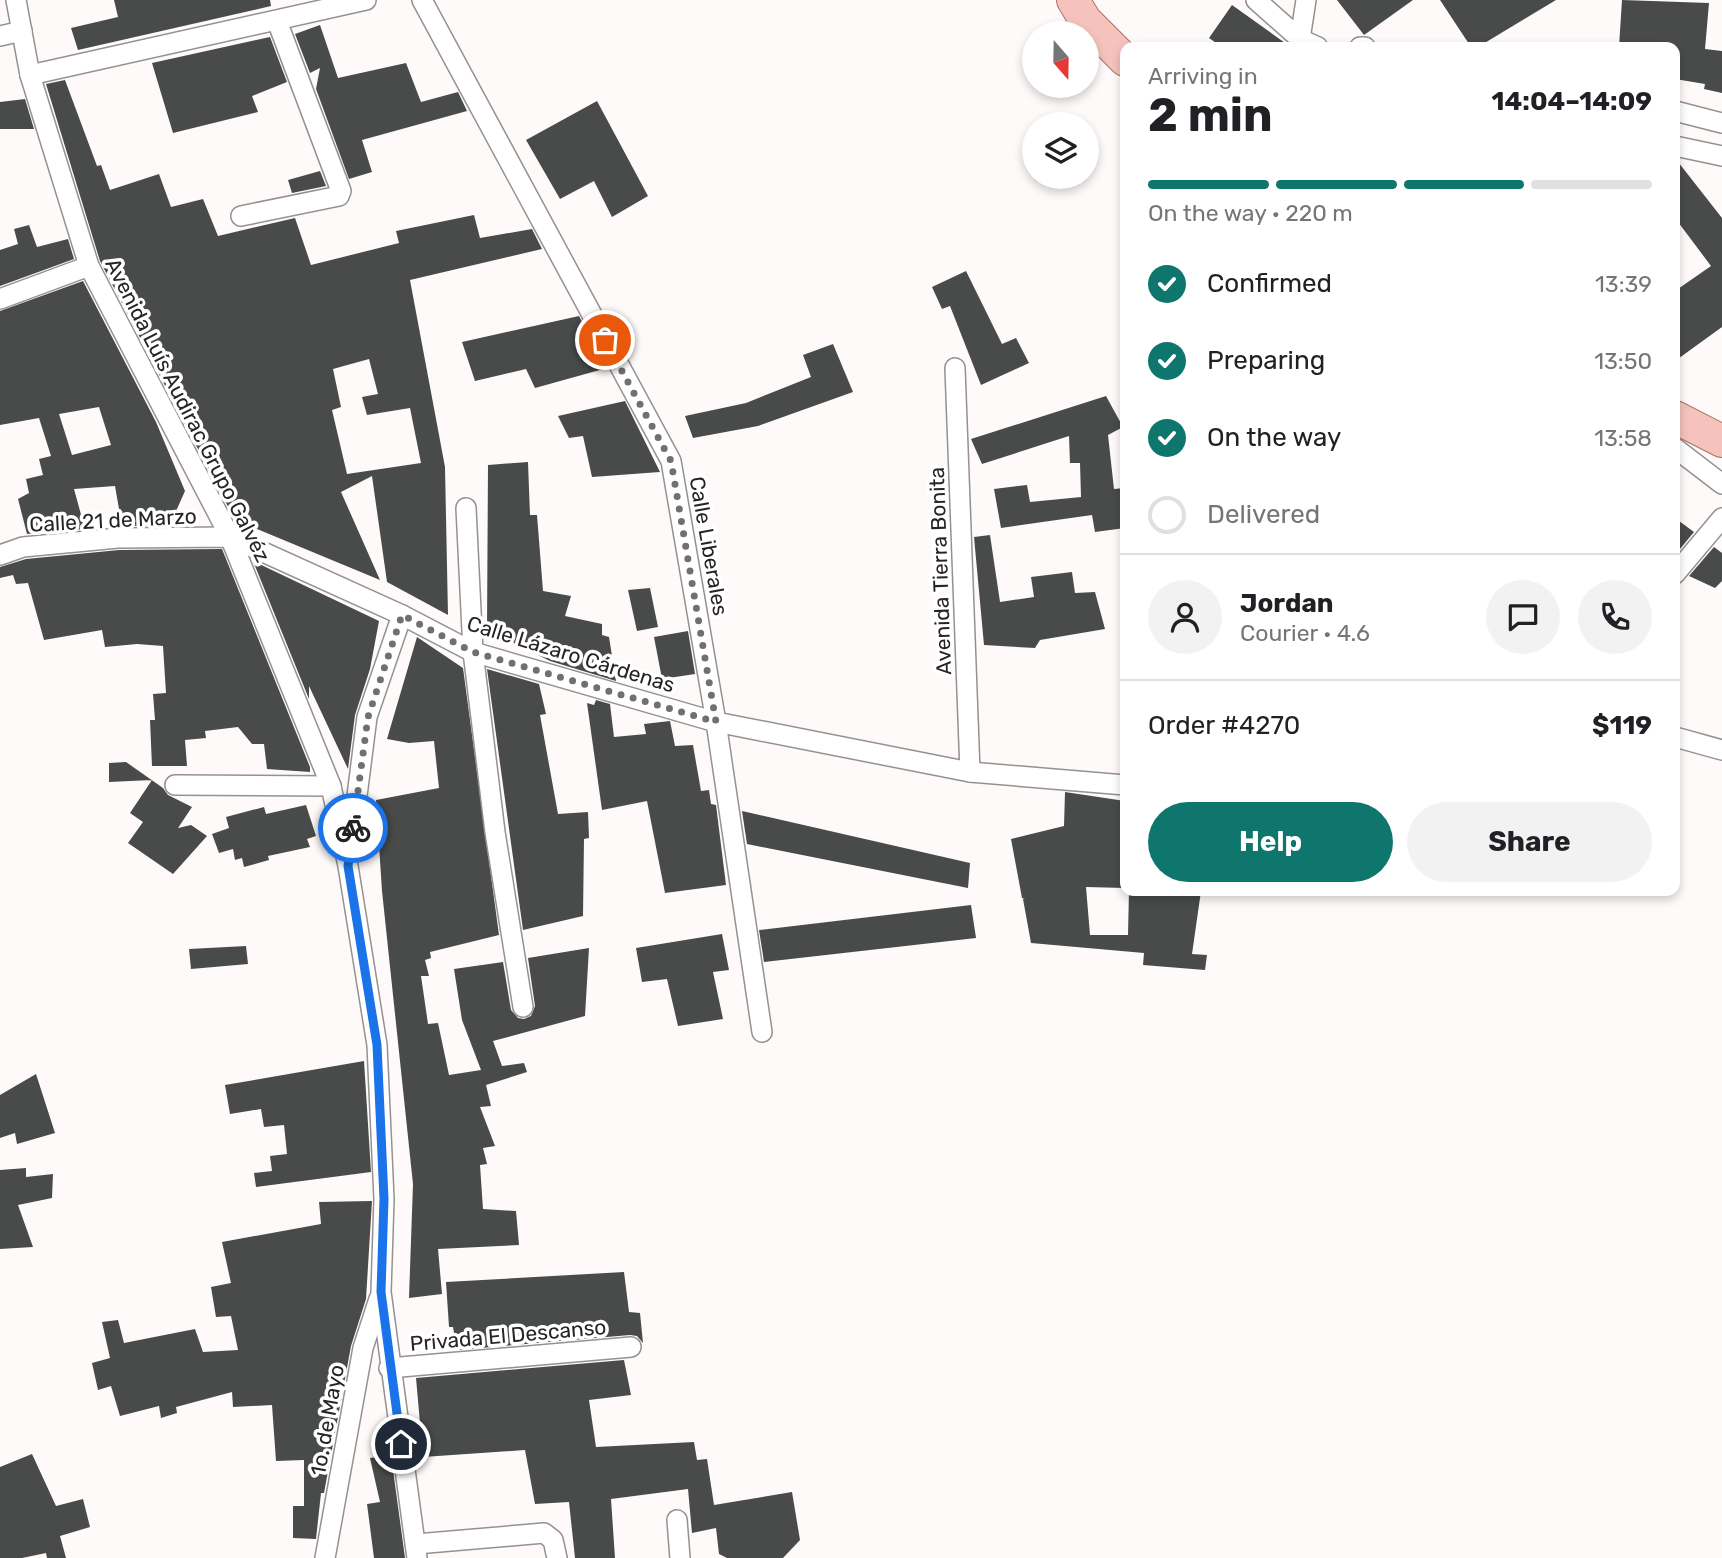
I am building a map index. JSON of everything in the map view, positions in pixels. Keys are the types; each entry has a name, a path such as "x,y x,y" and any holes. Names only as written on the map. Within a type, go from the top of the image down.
{"main road":[{"path":"1073,0 1085,20 1120,55"},
{"path":"1094,0 1136,42"},
{"path":"1680,396 1722,417"},
{"path":"1680,419 1722,440"}],"street":[{"name":"Avenida Luís Audirac Grupo Galvéz","path":"16,0 30,75 89,266 230,537 331,786 348,866 377,1045 384,1199 381,1292"},
{"path":"30,75 366,0"},
{"name":"Calle Liberales","path":"422,0 671,461 716,722 762,1032"},
{"path":"1256,0 1308,42"},
{"path":"1306,0 1309,42"},
{"path":"242,216 338,196 341,191 277,21"},
{"path":"0,36 22,31"},
{"path":"1680,112 1722,122"},
{"path":"1680,147 1722,156"},
{"path":"0,299 89,266"},
{"name":"Avenida Tierra Bonita","path":"955,368 970,772"},
{"path":"1680,453 1722,484"},
{"path":"466,508 473,652 495,832 523,1007"},
{"path":"1680,568 1722,518"},
{"name":"Calle Lázaro Cárdenas","path":"230,537 402,615 473,652 716,722 970,772 1120,785"},
{"name":"Calle 21 de Marzo","path":"0,555 23,547 118,538 230,537"},
{"path":"348,866 368,717 402,615"},
{"path":"1680,738 1722,750"},
{"path":"175,785 331,786"},
{"path":"381,1292 389,1368 416,1551 544,1533 553,1540 556,1558"},
{"name":"1o. de Mayo","path":"325,1558 363,1348 381,1292"},
{"name":"Privada El Descanso","path":"389,1368 631,1347"},
{"path":"677,1520 680,1558"}],"building":[{"path":"114,0 270,0 271,6 78,50 71,28 118,17"},
{"path":"1337,0 1413,0 1364,35"},
{"path":"1440,0 1556,0 1486,42 1468,42"},
{"path":"1622,0 1709,3 1705,49 1722,51 1722,93 1704,89 1705,84 1680,80 1680,42 1619,42"},
{"path":"1232,5 1284,42 1215,42 1209,38"},
{"path":"320,25 338,78 406,63 421,102 458,92 467,111 362,140 372,172 349,179 316,89 320,68 310,73 295,34"},
{"path":"270,37 287,82 252,96 258,112 173,133 152,63"},
{"path":"65,80 97,166 101,165 110,190 159,174 171,207 203,199 218,236 295,218 311,265 399,243 396,231 474,215 480,238 532,229 542,249 410,280 445,467 448,615 387,582 372,476 341,492 380,580 235,520 100,261 46,84","holes":["369,359 378,394 362,397 367,415 410,408 421,463 347,474 332,410 341,407 333,369"]},
{"path":"25,99 34,129 0,129 0,102"},
{"path":"597,101 648,196 612,217 594,181 560,199 526,140"},
{"path":"1680,164 1722,218 1722,327 1680,357 1680,288 1711,266 1680,225"},
{"path":"320,171 326,186 292,193 288,180"},
{"path":"29,225 37,247 68,239 74,259 0,286 0,250 18,244 14,229"},
{"path":"966,271 1002,344 1016,338 1029,363 981,385 950,306 942,309 932,287"},
{"path":"83,281 156,422 185,491 173,518 188,525 122,526 115,486 74,489 85,529 27,534 18,499 29,493 26,479 43,475 39,459 51,456 39,418 0,425 0,311","holes":["99,407 111,445 72,455 59,414"]},
{"path":"579,316 607,368 535,388 526,369 475,381 462,342"},
{"path":"833,344 853,392 758,426 693,438 685,416 746,403 811,377 803,355"},
{"path":"1106,396 1120,422 1120,429 1108,435 1114,489 1120,488 1120,529 1095,532 1092,515 1001,528 994,489 1027,485 1030,502 1081,497 1080,463 1070,463 1069,436 982,464 971,439"},
{"path":"625,401 660,472 592,477 583,436 569,438 558,416"},
{"path":"528,462 530,515 537,515 543,591 571,596 565,616 602,624 602,635 609,637 616,681 550,661 487,630 488,465"},
{"path":"1680,522 1694,532 1680,549"},
{"path":"990,535 1000,602 1034,597 1031,577 1072,572 1075,593 1095,592 1105,629 1040,640 1035,648 984,645 974,537"},
{"path":"1714,547 1722,553 1722,581 1715,588 1689,576"},
{"path":"222,549 310,772 267,769 264,744 252,744 238,727 205,731 206,738 185,740 187,766 152,766 150,720 155,720 153,694 166,693 163,646 137,644 105,647 102,630 44,640 28,583 16,584 13,575 0,578 0,567 26,559 119,550"},
{"path":"253,561 379,621 370,669 355,715 348,769 309,686 309,699"},
{"path":"650,588 658,627 637,631 628,590"},
{"path":"688,631 695,674 662,679 654,637"},
{"path":"417,637 463,668 499,935 430,952 431,958 425,960 429,976 421,976 428,1024 438,1023 449,1075 481,1070 462,1020 454,969 503,962 511,1010 518,1018 524,1019 531,1016 535,1006 528,958 589,948 585,1016 493,1041 502,1066 524,1063 527,1072 486,1085 491,1106 480,1107 495,1146 483,1148 487,1164 480,1165 483,1209 516,1211 519,1245 438,1249 442,1294 409,1298 413,1184 382,891 376,800 439,788 434,741 409,743 387,739"},
{"path":"487,669 539,684 546,714 540,715 558,814 588,812 589,838 584,839 583,916 523,930"},
{"path":"596,700 610,704 614,737 646,734 644,724 670,721 675,746 693,745 701,791 709,790 711,804 716,805 726,885 665,893 647,801 602,810 587,703 594,705"},
{"path":"126,762 152,780 109,782 109,763"},
{"path":"152,780 168,795 192,807 178,828 191,825 207,836 173,874 128,843 143,822 130,813"},
{"path":"1065,792 1120,800 1120,888 1086,887 1090,935 1128,935 1129,896 1200,896 1192,954 1207,955 1205,970 1143,965 1144,953 1031,943 1025,899 1022,898 1011,839 1064,826"},
{"path":"306,805 316,836 307,839 310,847 268,856 269,860 244,867 242,858 235,860 233,849 219,853 212,834 229,828 226,817 264,807 266,814"},
{"path":"742,811 970,863 968,888 747,844"},
{"path":"971,905 976,938 764,962 759,930"},
{"path":"722,934 729,970 713,972 723,1019 678,1026 667,979 642,982 636,948"},
{"path":"246,946 248,964 191,969 189,949"},
{"path":"364,1061 371,1172 256,1187 254,1173 272,1171 270,1156 287,1154 284,1125 264,1127 261,1109 230,1114 225,1085"},
{"path":"36,1074 55,1133 17,1144 15,1133 0,1138 0,1095"},
{"path":"26,1168 26,1177 53,1174 52,1198 18,1205 33,1247 0,1249 0,1170"},
{"path":"372,1201 366,1299 351,1346 324,1493 321,1493 316,1539 293,1538 293,1506 304,1506 304,1460 276,1461 272,1405 233,1407 232,1392 176,1407 177,1413 161,1418 159,1406 120,1416 111,1386 98,1390 92,1363 110,1358 102,1322 118,1320 124,1343 195,1329 203,1352 238,1350 231,1316 216,1317 211,1287 231,1283 222,1242 321,1224 319,1202"},
{"path":"624,1272 629,1312 640,1313 643,1343 637,1336 630,1335 457,1350 453,1327 449,1327 446,1282"},
{"path":"624,1360 631,1395 589,1400 596,1447 694,1442 697,1460 707,1459 714,1505 792,1492 800,1540 783,1558 727,1558 719,1554 716,1528 692,1533 688,1489 611,1499 615,1558 575,1558 569,1502 535,1504 525,1450 423,1457 416,1378"},
{"path":"32,1454 56,1506 83,1499 90,1527 60,1536 66,1558 47,1558 46,1553 22,1558 0,1558 0,1467"},
{"path":"391,1455 405,1558 374,1558 367,1504 380,1502 370,1458"}],"way so far":[{"path":"353,828 368,717 402,615 473,652 716,722 671,461 605,340"}],"route":[{"path":"353,828 348,866 377,1045 384,1199 381,1292 401,1444"}]}
